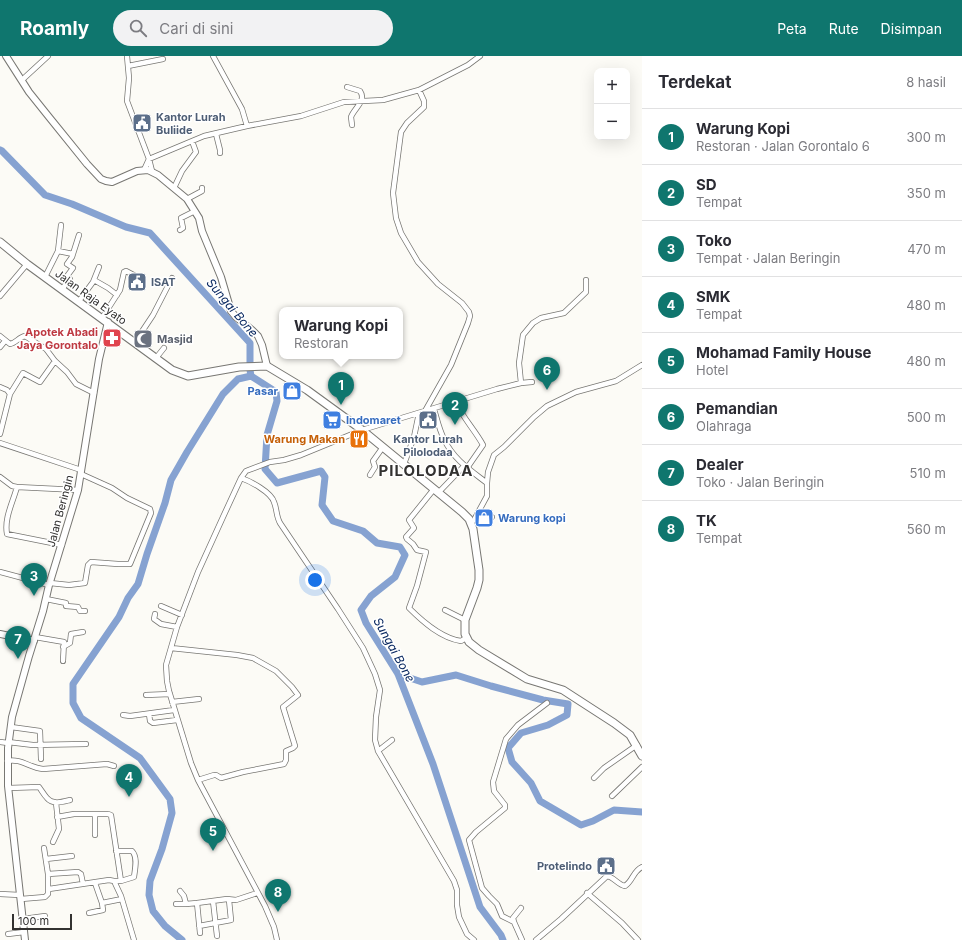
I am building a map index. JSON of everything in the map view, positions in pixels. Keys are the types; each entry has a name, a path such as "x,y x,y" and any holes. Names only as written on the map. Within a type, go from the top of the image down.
{"main road":[{"name":"Jalan Raja Eyato","path":"0,243 172,370 188,376 239,367 265,366"},
{"path":"265,366 307,390 362,430 462,512 473,528 479,580 465,620 466,638 473,646 528,679 564,690 622,728 630,735 642,756"}],"street":[{"path":"6,56 67,140 101,179 112,182 137,171 152,171 187,199 195,211 221,277 231,311 258,336 262,345 265,366"},
{"path":"22,80 48,56"},
{"path":"127,56 130,78 127,101 150,159 152,171"},
{"path":"213,56 242,109 247,126"},
{"path":"144,170 150,159 192,141 216,134 247,126 301,116 344,102 383,100 419,90 468,65 480,56"},
{"path":"128,66 153,58 163,59"},
{"path":"347,87 360,91 363,95 362,101 351,117 352,125"},
{"path":"419,90 424,101 424,107 401,132 393,193 396,218 401,233 418,262 438,284 462,303 469,312 470,316 452,365 425,411"},
{"path":"216,134 220,153"},
{"path":"174,188 182,171 196,152 192,141"},
{"path":"187,199 202,191 202,188"},
{"path":"180,230 182,228 181,218 195,211"},
{"path":"45,277 58,251 61,225"},
{"path":"62,289 70,278 67,276 73,268 67,264 73,254 79,235"},
{"path":"58,251 73,254"},
{"path":"0,296 28,264"},
{"path":"79,301 94,280 99,267"},
{"path":"105,320 117,295 125,271 143,280"},
{"path":"135,342 153,315 172,278"},
{"path":"94,280 117,295"},
{"path":"521,383 519,364 523,335 533,323 541,318 564,313 586,292 586,280"},
{"name":"Jalan Beringin","path":"25,940 7,761 10,727 29,656 78,490 105,320"},
{"path":"0,336 5,341 13,344 25,336 46,349 76,384 94,393"},
{"path":"0,347 5,341"},
{"path":"156,358 164,348"},
{"path":"0,434 10,394 23,373 40,382 55,361"},
{"path":"470,523 474,520 487,496 488,472 494,455 534,417 547,406 576,392 616,381 642,365"},
{"path":"277,940 274,927 190,763 170,694 166,671 171,648 177,627 198,572 241,478 246,471 270,462 298,456 362,430 521,383 532,382"},
{"path":"0,387 7,390 10,394"},
{"path":"456,402 458,409 476,432 483,445 466,467 436,490 409,520 414,528 406,539 413,544 416,550 426,552 417,586 409,608 438,632 461,641 466,638"},
{"path":"434,409 443,438 456,457 466,467 487,483"},
{"path":"404,464 414,437 419,413"},
{"path":"0,443 81,472 150,509 151,513 130,564 91,562 88,565 85,582 69,585 50,584 0,572"},
{"path":"370,475 375,467 373,461 383,447"},
{"path":"0,477 10,485 17,487 78,490"},
{"path":"241,478 271,496 274,500 276,513 280,523 363,648 372,666 380,690 380,697 376,711 374,740 378,751 454,881 457,890 459,917 467,934 474,940"},
{"path":"17,487 10,507 7,534 62,545"},
{"path":"478,512 492,517"},
{"path":"46,599 66,603 66,606 78,607 80,610 85,611"},
{"path":"161,606 182,615"},
{"path":"444,610 465,620"},
{"path":"155,614 154,619 159,623 177,627"},
{"path":"63,647 70,643 71,634 83,632"},
{"path":"0,634 64,642 63,661"},
{"path":"171,648 237,654 253,658 276,672 298,695 283,707 295,746 286,751 286,760 284,764 221,778 214,775 198,780"},
{"path":"551,694 555,686"},
{"path":"146,695 170,694"},
{"path":"172,702 199,699"},
{"path":"522,940 510,920 502,916 497,904 482,888 469,840 476,832 505,808 505,805 493,788 493,782 504,743 514,729 547,703"},
{"path":"123,715 130,716 174,710"},
{"path":"149,714 150,720 153,723 177,720"},
{"path":"10,727 40,731 41,759"},
{"path":"378,751 392,740"},
{"path":"0,742 41,745 86,744"},
{"path":"594,778 637,745"},
{"path":"7,761 17,760 35,768 43,769 107,764 114,766"},
{"path":"612,796 642,767"},
{"path":"9,788 39,787 47,799 56,803 70,800"},
{"path":"53,842 58,828 56,803"},
{"path":"57,816 95,814 111,815 121,881"},
{"path":"95,814 95,835"},
{"path":"0,894 21,897 45,897 48,894 48,874 44,848"},
{"path":"49,889 109,880 121,881 134,877 134,852 116,851"},
{"path":"46,859 72,856"},
{"path":"536,940 608,876 622,886 626,886 636,871 642,867"},
{"path":"48,874 78,872 81,874 83,884"},
{"path":"114,881 122,899 134,940"},
{"path":"89,913 103,910 95,883"},
{"path":"180,891 184,896 186,904"},
{"path":"176,904 238,900 257,893"},
{"path":"588,893 622,923 638,940"},
{"path":"102,903 122,899"},
{"path":"199,926 231,920 229,900"},
{"path":"213,901 217,936"},
{"path":"197,903 200,933"},
{"path":"510,920 520,908"},
{"path":"23,919 45,916"},
{"path":"8,934 24,932"}],"waterway":[{"name":"Sungai Bone","path":"0,150 45,195 72,204 126,227 150,233 250,343 251,376 276,392 277,401 267,435 265,469 277,483 321,471 325,477 322,505 333,521 363,531 377,543 400,547 405,555 395,577 371,596 361,610 366,623 398,674 433,764 480,907 501,935 503,940"},
{"path":"182,940 165,926 153,911 149,895 150,881 162,849 172,813 170,799 140,758 81,718 73,703 73,684 119,617 128,598 138,584 165,503 171,480 187,452 223,394 238,379 251,376"},
{"path":"398,674 422,682 456,675 543,700 568,704 567,715 548,725 521,733 508,748 512,762 531,783 540,801 581,825 593,821 614,810 642,812"}],"place":[{"name":"Kantor Lurah Buliide","path":"142,123"},
{"name":"ISAT","path":"137,282"},
{"name":"Apotek Abadi Jaya Gorontalo","path":"112,338"},
{"name":"Masjid","path":"143,339"},
{"name":"Pemandian","path":"547,390"},
{"name":"Pasar","path":"292,391"},
{"name":"Warung Kopi","path":"341,405"},
{"name":"Indomaret","path":"332,420"},
{"name":"Kantor Lurah Pilolodaa","path":"428,420"},
{"name":"SD","path":"455,425"},
{"name":"Warung Makan","path":"359,439"},
{"name":"Warung kopi","path":"484,518"},
{"name":"Toko","path":"34,596"},
{"name":"Dealer","path":"18,659"},
{"name":"SMK","path":"129,797"},
{"name":"Mohamad Family House","path":"213,851"},
{"name":"Protelindo","path":"606,866"},
{"name":"TK","path":"278,912"}],"district":[{"name":"PILOLODAA","path":"426,471"}]}
